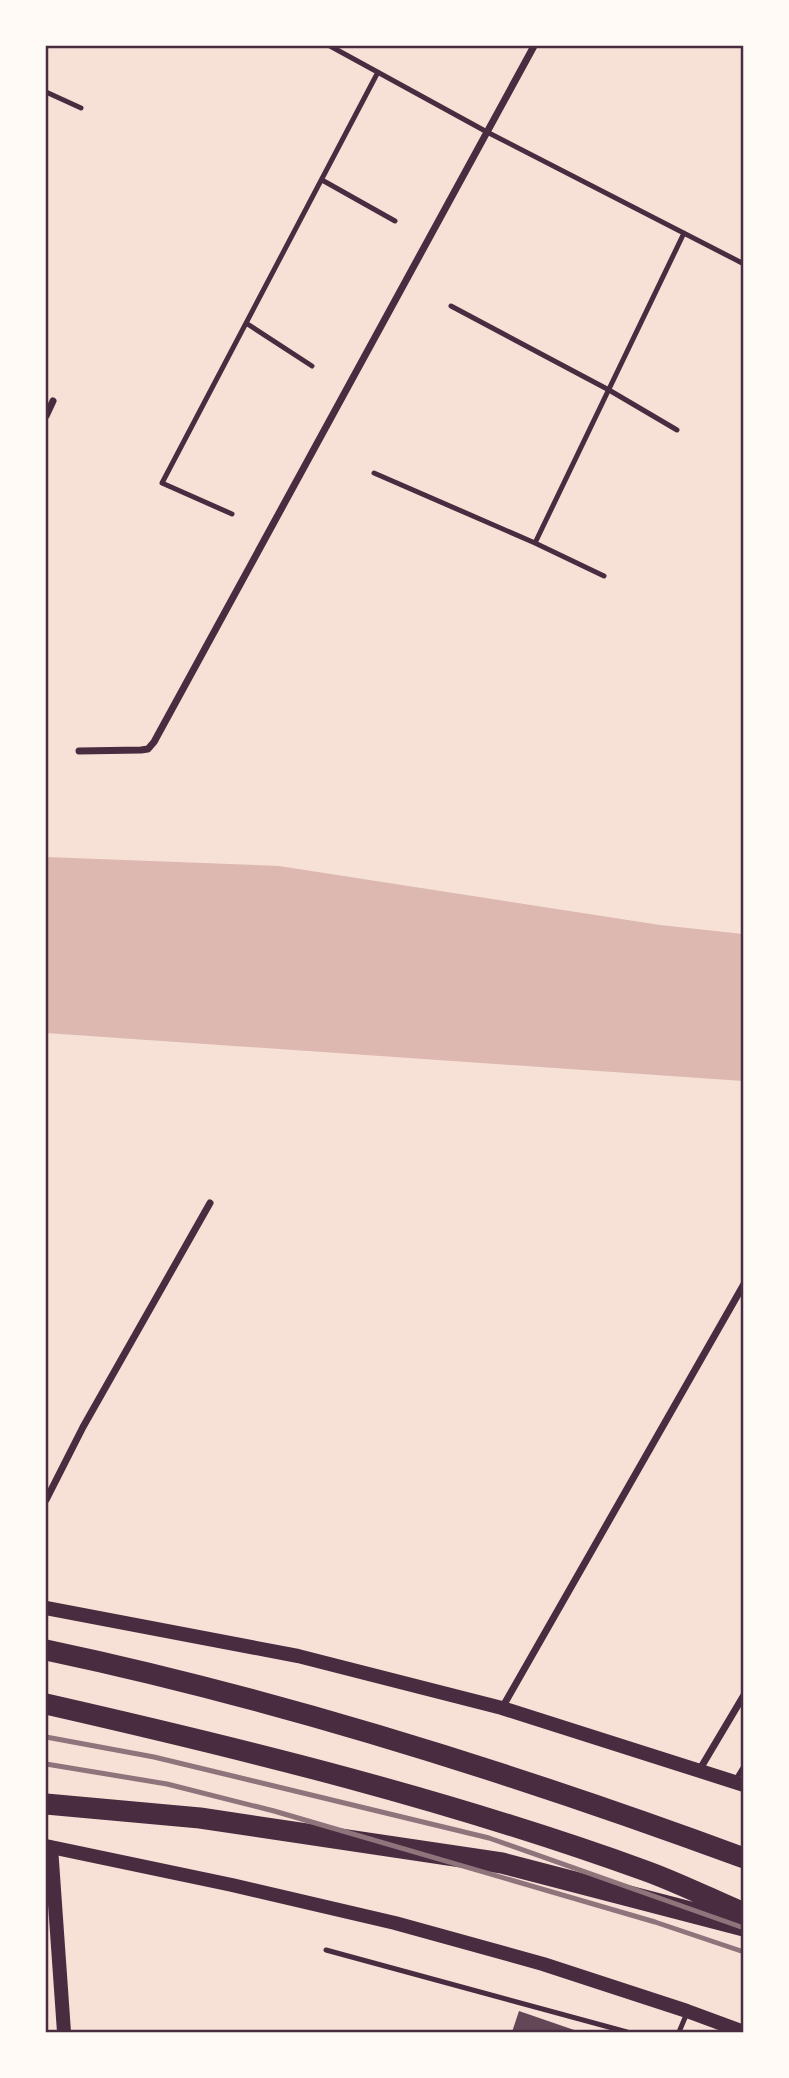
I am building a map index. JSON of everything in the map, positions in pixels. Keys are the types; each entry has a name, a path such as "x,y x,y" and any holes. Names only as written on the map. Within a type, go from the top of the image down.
{"highway":[{"path":"46,1650 108,1663 365,1731 622,1813 744,1858"},
{"path":"46,1704 199,1739 408,1794 647,1871 744,1913"},
{"path":"46,1804 200,1818 502,1863 744,1927"}],"main road":[{"path":"46,1608 298,1656 502,1708 739,1783"},
{"path":"64,2032 48,1846 395,1923 543,1964 744,2032"}],"street":[{"path":"79,751 141,750 148,749 154,742 534,46"},
{"path":"46,415 53,401"},
{"path":"46,1500 83,1427 210,1203"},
{"path":"502,1708 744,1284"},
{"path":"701,1769 744,1695"}],"lane":[{"path":"330,46 487,132 744,264"},
{"path":"232,514 162,483 378,72"},
{"path":"46,92 81,108"},
{"path":"322,180 395,221"},
{"path":"535,543 684,233"},
{"path":"451,306 609,390 677,430"},
{"path":"246,323 312,366"},
{"path":"374,473 604,576"},
{"path":"739,1783 744,1766"},
{"path":"326,1950 627,2032"},
{"path":"679,2032 687,2011"}],"shaded area":[{"path":"46,857 279,866 660,925 743,934 743,1081 46,1033"}],"building":[{"path":"519,2011 580,2032 512,2032"}],"railway":[{"path":"46,1737 154,1757 489,1838 744,1928"},
{"path":"46,1764 167,1784 274,1811 655,1922 744,1952"}]}
